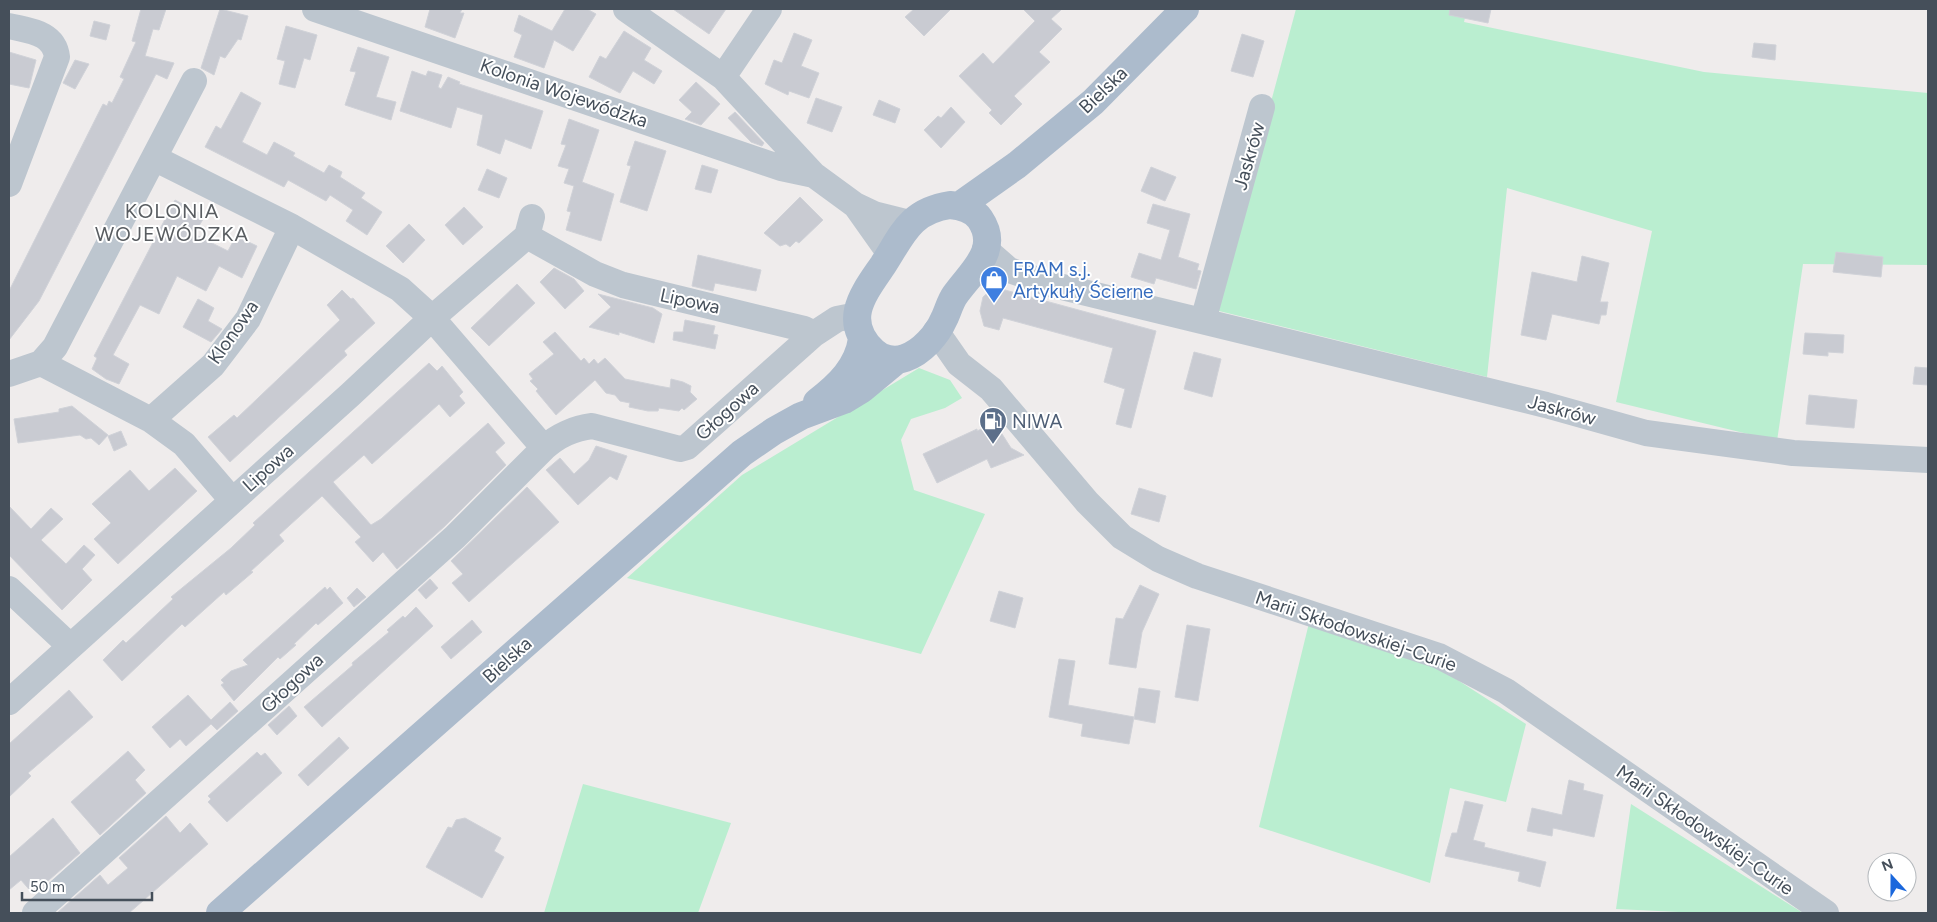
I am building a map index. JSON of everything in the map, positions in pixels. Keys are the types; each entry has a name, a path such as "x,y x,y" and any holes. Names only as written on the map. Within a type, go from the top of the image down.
{"main road":[{"name":"Bielska","path":"959,206 1017,165 1093,102 1184,9"},
{"name":"Bielska","path":"800,416 844,400 862,389 917,347 954,296 982,250 991,213 1017,165"},
{"path":"910,223 924,212 938,207 959,206 977,216 982,250"},
{"name":"Bielska","path":"220,913 742,453 800,416 846,376 855,363 863,294 910,223"},
{"path":"859,327 880,357 917,347"}],"street":[{"name":"Kolonia Wojewódzka","path":"316,9 782,168 814,175"},
{"path":"626,9 723,77 814,175 855,205 874,214 910,223"},
{"path":"723,77 769,9"},
{"path":"9,26 48,37 54,45 57,57 9,184"},
{"path":"9,374 41,363 55,347 194,82"},
{"name":"Jaskrów","path":"1203,321 1262,107"},
{"path":"154,158 292,227 400,290 432,318 544,448"},
{"path":"855,205 890,254"},
{"name":"Lipowa","path":"9,702 351,394 530,226 595,274 623,285 794,326 814,334"},
{"name":"Klonowa","path":"151,420 213,365 248,318 292,227"},
{"name":"Jaskrów","path":"982,250 1009,270 1050,284 1546,405 1646,433 1793,453 1928,460"},
{"path":"814,334 837,319 859,327"},
{"name":"Głogowa","path":"35,913 454,537 550,442 579,428 592,426 680,449 687,447 814,334"},
{"name":"Marii Skłodowskiej-Curie","path":"917,347 959,364 991,389 1087,502 1122,537 1158,559 1197,576 1439,656 1471,672 1506,691 1826,913"},
{"path":"41,363 151,420 184,444 232,500"},
{"path":"9,589 70,646"}],"green space":[{"path":"1296,9 1467,9 1464,22 1704,72 1928,93 1928,265 1803,264 1777,441 1616,402 1652,231 1507,188 1487,377 1215,310"},
{"path":"919,368 950,380 962,398 945,408 911,419 901,440 914,490 985,514 921,654 627,578 742,475"},
{"path":"1309,623 1442,670 1526,724 1506,802 1450,788 1430,883 1259,827"},
{"path":"583,784 731,823 698,913 544,913"},
{"path":"1631,804 1803,913 1700,913 1616,909"}],"building":[{"path":"141,9 166,9 159,30 153,29 145,56 174,63 167,79 156,74 39,301 9,340 9,291 103,104 107,106 109,101 112,103 124,79 120,77 136,42 132,41"},
{"path":"220,9 248,16 241,40 238,39 225,58 220,56 214,75 201,68"},
{"path":"430,9 462,9 460,13 464,13 455,38 425,27"},
{"path":"565,9 587,9 596,14 573,51 554,40 544,68 514,57 522,35 514,31 519,15 552,31"},
{"path":"673,9 726,9 709,34"},
{"path":"914,9 951,9 924,36 905,17"},
{"path":"1023,9 1062,9 1051,19 1062,29 1039,52 1050,62 1014,96 1022,104 1001,125 989,113 992,110 959,76 983,53 993,64 1035,21"},
{"path":"1450,9 1491,9 1488,23 1449,15"},
{"path":"94,21 110,25 106,40 90,36"},
{"path":"286,26 317,35 310,60 304,58 295,88 279,84 285,61 277,59"},
{"path":"624,31 651,48 644,60 662,71 654,84 633,71 620,93 589,77 600,56 606,59"},
{"path":"794,33 812,40 801,66 819,73 809,98 789,91 788,95 765,84 774,60 782,63"},
{"path":"1242,34 1264,41 1253,77 1231,71"},
{"path":"1754,43 1776,45 1775,60 1752,57"},
{"path":"358,47 389,57 376,97 396,102 391,120 345,105 356,72 350,71"},
{"path":"9,52 36,60 29,88 9,84"},
{"path":"75,60 89,64 75,89 63,83"},
{"path":"412,71 426,76 428,71 442,75 438,87 441,89 448,77 460,82 459,84 543,111 531,149 505,139 500,154 477,145 483,115 457,107 451,128 400,111"},
{"path":"696,82 720,104 701,125 685,119 692,112 679,100"},
{"path":"241,92 261,103 242,142 267,155 274,142 295,153 293,156 324,173 329,165 342,172 340,177 365,193 361,198 382,212 367,235 346,221 353,210 330,195 326,201 288,180 284,187 205,147 216,126 221,129"},
{"path":"816,98 842,107 832,132 807,123"},
{"path":"879,100 900,109 895,123 873,115"},
{"path":"951,107 965,122 941,148 924,130 938,116 941,118"},
{"path":"735,112 764,143 762,146 751,142 728,118"},
{"path":"569,119 599,130 582,182 614,194 601,241 566,230 571,212 567,211 574,186 564,183 569,169 558,166 566,145 561,144"},
{"path":"635,141 666,151 647,211 620,202 631,166 627,165"},
{"path":"702,165 718,170 711,193 695,189"},
{"path":"1151,167 1176,177 1165,201 1141,191"},
{"path":"487,169 507,178 499,198 478,190"},
{"path":"800,197 823,220 799,243 796,241 790,247 786,244 780,246 764,233"},
{"path":"175,200 205,216 194,234 228,251 236,236 257,246 242,278 219,266 206,291 177,276 159,314 140,305 113,355 129,364 119,384 106,379 92,369 97,358 94,356"},
{"path":"1153,204 1190,214 1178,257 1199,264 1197,270 1201,271 1196,289 1156,278 1154,284 1131,277 1139,253 1161,260 1170,230 1147,223"},
{"path":"464,207 483,227 463,245 445,225"},
{"path":"409,224 425,240 403,263 386,246"},
{"path":"1836,252 1883,257 1881,277 1833,272"},
{"path":"698,255 761,270 756,291 715,283 713,291 692,286"},
{"path":"1582,256 1609,263 1600,302 1608,302 1606,315 1601,315 1599,324 1552,314 1546,340 1521,335 1532,272 1577,282"},
{"path":"554,268 574,279 584,291 565,309 540,282"},
{"path":"517,284 535,303 489,346 471,328"},
{"path":"994,287 1156,331 1131,428 1116,424 1125,389 1104,382 1113,348 1003,318 999,330 984,326 980,311 983,297"},
{"path":"342,290 351,299 353,298 375,323 344,351 347,355 230,462 208,437 234,415 237,418 340,320 327,305"},
{"path":"598,294 653,308 662,314 654,343 619,332 619,335 589,327 611,307"},
{"path":"198,299 214,308 208,321 222,329 211,342 183,327"},
{"path":"685,320 715,326 713,334 718,335 715,349 673,340 674,332 683,332"},
{"path":"555,332 581,361 584,358 589,364 594,359 598,364 605,358 625,379 659,386 670,388 671,379 683,382 691,386 690,392 697,399 684,410 682,408 679,411 659,408 658,411 648,411 629,407 630,403 620,401 615,395 606,393 595,380 556,415 536,391 538,389 530,381 533,379 529,374 554,354 543,342"},
{"path":"1805,333 1844,335 1843,353 1828,352 1828,356 1803,354"},
{"path":"1194,352 1221,359 1212,397 1184,389"},
{"path":"429,363 437,371 442,366 463,392 459,396 465,403 450,417 439,404 372,464 364,455 333,482 371,525 381,519 488,423 505,443 495,452 506,465 445,526 397,569 383,552 373,562 355,542 361,537 322,496 279,535 284,541 251,571 253,572 226,595 224,592 185,627 182,624 122,681 103,660 123,640 126,643 173,599 171,597 231,548 255,525 253,523"},
{"path":"1915,367 1928,368 1928,385 1913,384"},
{"path":"1809,395 1857,400 1854,428 1806,424"},
{"path":"72,406 108,435 99,445 91,438 86,439 80,435 18,443 14,419 59,412 59,409"},
{"path":"995,423 1011,448 1024,455 991,468 987,459 937,483 923,454 977,429 977,431"},
{"path":"121,431 127,445 114,451 108,436"},
{"path":"596,446 627,456 617,480 610,476 578,505 546,470 560,458 574,474 589,460"},
{"path":"175,468 197,491 118,564 94,539 111,523 92,504 130,470 149,491"},
{"path":"527,487 559,522 469,602 452,583 463,574 451,561"},
{"path":"1139,488 1166,496 1159,522 1131,514"},
{"path":"9,506 31,529 51,508 63,519 41,540 66,564 84,545 95,555 82,569 92,580 62,610 9,555"},
{"path":"430,579 438,588 426,599 418,590"},
{"path":"1140,585 1159,594 1142,632 1136,668 1109,664 1116,618 1123,619"},
{"path":"325,587 327,590 330,587 343,603 318,625 316,623 280,659 278,657 234,701 221,685 224,683 221,680 231,671 248,665 243,660"},
{"path":"357,588 366,597 354,607 347,598"},
{"path":"999,591 1023,598 1015,628 990,621"},
{"path":"416,607 433,626 322,727 304,707 389,632 387,630 403,616 405,618"},
{"path":"472,620 482,632 451,659 441,647"},
{"path":"1187,625 1210,629 1198,701 1175,697"},
{"path":"1059,659 1075,661 1068,705 1134,717 1129,744 1081,736 1083,724 1049,717"},
{"path":"1139,688 1160,691 1155,723 1134,719"},
{"path":"69,690 93,717 28,773 31,776 9,797 9,744"},
{"path":"188,695 211,720 230,702 238,711 217,730 211,724 186,746 180,739 170,748 152,727"},
{"path":"289,706 297,716 277,735 268,725"},
{"path":"339,737 349,748 308,786 298,775"},
{"path":"128,751 145,770 135,780 146,793 100,835 71,802"},
{"path":"257,752 261,756 265,753 282,773 227,822 208,802 211,799 208,796"},
{"path":"1569,780 1584,784 1583,790 1603,795 1594,837 1553,828 1552,836 1527,831 1532,808 1562,815"},
{"path":"1465,801 1483,805 1473,840 1485,843 1484,847 1546,862 1540,887 1518,881 1520,872 1445,856 1452,833 1457,833"},
{"path":"166,816 180,833 190,823 208,844 129,913 57,913 100,875 108,885 128,868 119,858"},
{"path":"53,818 80,853 33,894 21,880 9,890 9,857"},
{"path":"465,818 501,838 494,851 504,857 482,898 426,867 448,827 452,828 456,820"}],"place":[{"name":"FRAM s.j. Artykuły Ścierne","path":"994,304"},
{"name":"NIWA","path":"993,445"}],"district":[{"name":"KOLONIA WOJEWÓDZKA","path":"172,222"}]}
